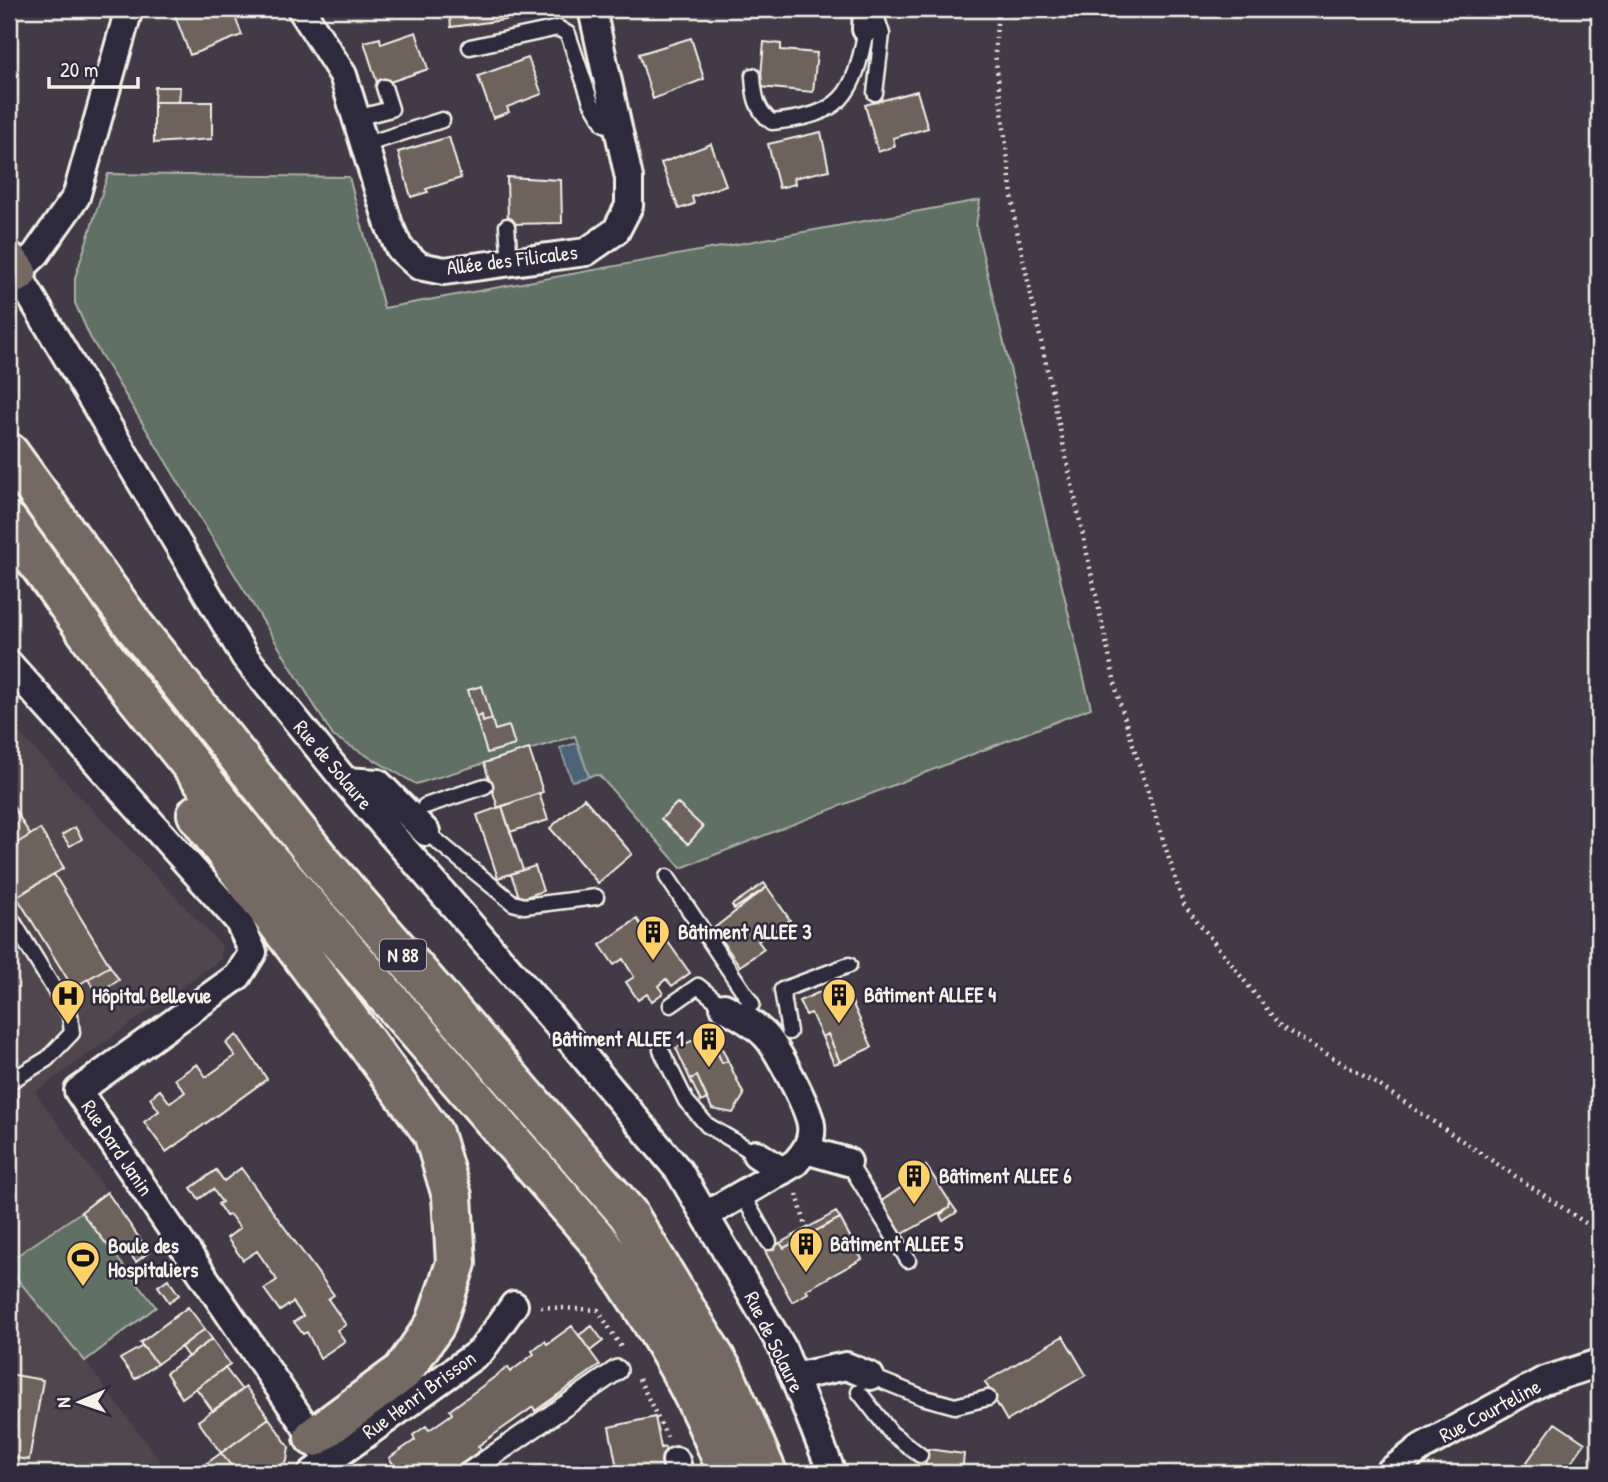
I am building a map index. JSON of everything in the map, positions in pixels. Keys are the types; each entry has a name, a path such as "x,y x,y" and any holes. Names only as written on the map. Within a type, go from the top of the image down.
{"highway":[{"name":"N 88","path":"9,453 135,627 321,862 628,1214 724,1373 767,1473"},
{"name":"N 88","path":"9,523 110,664 247,835 601,1244 652,1322 692,1394 727,1473"},
{"name":"N 88","path":"110,664 174,783 433,1133 452,1196 456,1263 435,1325 402,1372 323,1461"}],"street":[{"path":"11,271 36,254 76,197 130,9"},
{"name":"Allée des Filicales","path":"301,9 343,75 388,225 399,248 419,266 444,271 586,252 615,231 629,206 629,178 592,9"},
{"name":"Rue de Solaure","path":"11,271 245,657 345,781 562,1029 679,1171 782,1347 832,1473"},
{"name":"Rue Dard Janin","path":"9,664 238,920 253,952 237,976 78,1091 323,1461"},
{"path":"345,781 378,783 419,816"},
{"path":"706,1215 745,1200 795,1165 811,1124 781,1059 751,1013 724,1007"},
{"path":"781,1059 789,1032"},
{"path":"757,1154 795,1165 848,1162"},
{"name":"Rue Henri Brisson","path":"323,1461 481,1350 514,1305"},
{"name":"Rue Courteline","path":"1388,1473 1422,1447 1543,1381 1599,1363"},
{"path":"468,1473 624,1366"},
{"path":"794,1377 858,1378"}],"lane":[{"path":"753,76 754,93 762,116 772,122 824,111 840,102 847,90 858,64 869,16"},
{"path":"869,16 882,34 875,93"},
{"path":"470,47 558,28 568,34 591,102 604,124 617,127"},
{"path":"356,118 391,109 384,87"},
{"path":"364,145 442,120"},
{"path":"507,226 510,262"},
{"path":"485,786 419,816 513,903 524,906 596,897"},
{"path":"667,877 751,1013"},
{"path":"9,915 70,1015 72,1033 47,1059 9,1082"},
{"path":"789,1032 782,990 849,965"},
{"path":"671,1005 698,986 724,1007"},
{"path":"661,1050 686,1101 707,1125 757,1154"},
{"path":"9,1096 9,1107"},
{"path":"848,1162 908,1260"},
{"path":"745,1200 769,1242"},
{"path":"858,1378 955,1406 988,1398"},
{"path":"858,1378 891,1433 920,1455"}],"path":[{"path":"998,9 995,54 1015,220 1118,697 1183,903 1281,1027 1374,1082 1599,1232"},
{"path":"795,1165 798,1200 804,1224"}],"shaded area":[{"name":"Hôpital Bellevue","path":"9,722 222,946 220,960 35,1092 107,1192 9,1261"},
{"path":"9,1269 85,1361 169,1473 9,1473"}],"green space":[{"path":"108,174 349,177 384,308 980,200 976,226 1091,708 681,868 599,775 589,776 575,736 416,784 333,736 90,337 75,303 75,278"},
{"name":"Boule des Hospitaliers","path":"81,1212 156,1307 85,1361 9,1269 9,1261"}],"water":[{"path":"577,743 589,777 572,781 560,748"}],"building":[{"path":"184,9 194,12 232,9 242,35 190,55 174,13"},
{"path":"449,9 518,9 519,18 451,27"},
{"path":"416,32 428,69 378,86 364,42 380,38 381,44"},
{"path":"691,38 704,79 653,99 639,54"},
{"path":"764,42 781,44 781,50 817,53 813,92 760,87"},
{"path":"528,58 542,94 507,107 509,112 493,118 478,76"},
{"path":"155,87 180,87 179,102 154,102"},
{"path":"917,91 928,128 893,138 895,146 878,152 865,105"},
{"path":"154,102 212,102 212,139 154,143"},
{"path":"821,132 829,170 794,178 795,184 779,188 768,144"},
{"path":"449,137 461,178 426,189 428,192 411,197 398,152"},
{"path":"711,144 726,185 692,197 694,204 679,209 661,163"},
{"path":"507,177 561,180 562,223 508,224"},
{"path":"482,686 492,719 483,722 482,715 476,717 468,690"},
{"path":"482,715 483,722 492,719 495,730 509,726 515,745 487,753 476,717"},
{"path":"529,749 543,792 498,808 484,763"},
{"path":"539,793 548,820 510,832 502,806"},
{"path":"584,798 632,854 598,883 550,828"},
{"path":"9,799 30,835 9,848"},
{"path":"677,803 703,827 688,844 661,819"},
{"path":"502,806 523,870 498,878 477,815"},
{"path":"75,827 82,839 70,846 62,835"},
{"path":"40,829 64,868 14,898 9,889 9,848"},
{"path":"535,866 543,891 520,899 511,874"},
{"path":"54,874 110,966 73,988 17,897"},
{"path":"764,883 767,887 734,909 732,905"},
{"path":"767,887 790,920 758,941 764,949 740,966 713,929"},
{"name":"Bâtiment ALLEE 3","path":"637,919 651,939 643,945 650,954 668,942 690,973 672,986 666,979 658,986 663,993 652,1001 647,994 638,1000 626,982 634,977 623,959 614,965 600,945"},
{"path":"655,935 662,946 650,954 643,945"},
{"path":"110,966 119,980 97,994 88,979"},
{"name":"Bâtiment ALLEE 4","path":"843,982 872,1047 840,1062 828,1034 822,1037 811,1013 806,1015 799,1001"},
{"path":"714,1031 728,1061 722,1063 709,1033"},
{"name":"Bâtiment ALLEE 1","path":"709,1033 722,1063 728,1061 744,1095 733,1113 712,1109 697,1076 690,1079 676,1048"},
{"path":"828,1034 840,1062 834,1064 822,1037"},
{"path":"237,1035 267,1079 166,1152 144,1122 159,1111 150,1098 160,1090 170,1103 185,1092 175,1079 197,1064 206,1077 235,1056 226,1043"},
{"path":"697,1076 707,1099 701,1102 690,1079"},
{"path":"926,1166 931,1173 924,1172 902,1187 900,1184"},
{"path":"241,1168 334,1295 328,1299 346,1325 337,1330 345,1341 320,1358 307,1332 303,1334 294,1322 303,1316 293,1302 280,1311 264,1289 277,1280 257,1251 243,1260 227,1238 240,1228 230,1215 226,1216 218,1204 222,1202 213,1189 199,1199 191,1188 216,1170 224,1181"},
{"name":"Bâtiment ALLEE 6","path":"924,1172 931,1173 950,1202 949,1208 899,1236 877,1204"},
{"path":"107,1192 149,1252 136,1262 123,1245 113,1252 81,1212"},
{"path":"950,1202 957,1212 943,1221 940,1215 949,1208"},
{"path":"836,1212 840,1218 784,1248 780,1243"},
{"name":"Bâtiment ALLEE 5","path":"840,1218 862,1259 806,1290 808,1293 792,1302 765,1251 780,1243 784,1248"},
{"path":"168,1279 179,1295 169,1302 158,1286"},
{"path":"188,1307 205,1329 157,1364 140,1343"},
{"path":"572,1326 600,1365 535,1411 533,1407 478,1446 481,1450 448,1473 400,1473 389,1458 415,1440 413,1435 426,1426 429,1430 452,1414 450,1410 508,1367 510,1372 534,1354 532,1351 538,1346 545,1341 547,1344"},
{"path":"592,1326 603,1341 590,1351 579,1335"},
{"path":"205,1329 212,1339 188,1357 181,1347"},
{"path":"1063,1336 1086,1375 1007,1421 985,1382"},
{"path":"212,1339 230,1364 182,1398 166,1373"},
{"path":"143,1346 157,1364 135,1379 120,1359"},
{"path":"225,1368 242,1390 213,1411 196,1388"},
{"path":"9,1374 43,1380 29,1460 9,1457"},
{"path":"246,1387 269,1418 221,1453 198,1421"},
{"path":"655,1417 661,1448 665,1447 667,1455 666,1473 618,1473 609,1427"},
{"path":"269,1418 289,1447 287,1461 270,1473 237,1473 221,1453"},
{"path":"1555,1423 1585,1443 1564,1473 1519,1473"},
{"path":"928,1449 964,1454 962,1473 924,1473"},
{"path":"221,1453 237,1473 193,1473"}],"place":[{"name":"Bâtiment ALLEE 3","path":"653,962"},
{"name":"Bâtiment ALLEE 4","path":"839,1025"},
{"name":"Hôpital Bellevue","path":"68,1026"},
{"name":"Bâtiment ALLEE 1","path":"709,1069"},
{"name":"Bâtiment ALLEE 6","path":"914,1206"},
{"name":"Bâtiment ALLEE 5","path":"806,1274"},
{"name":"Boule des Hospitaliers","path":"83,1288"}]}
